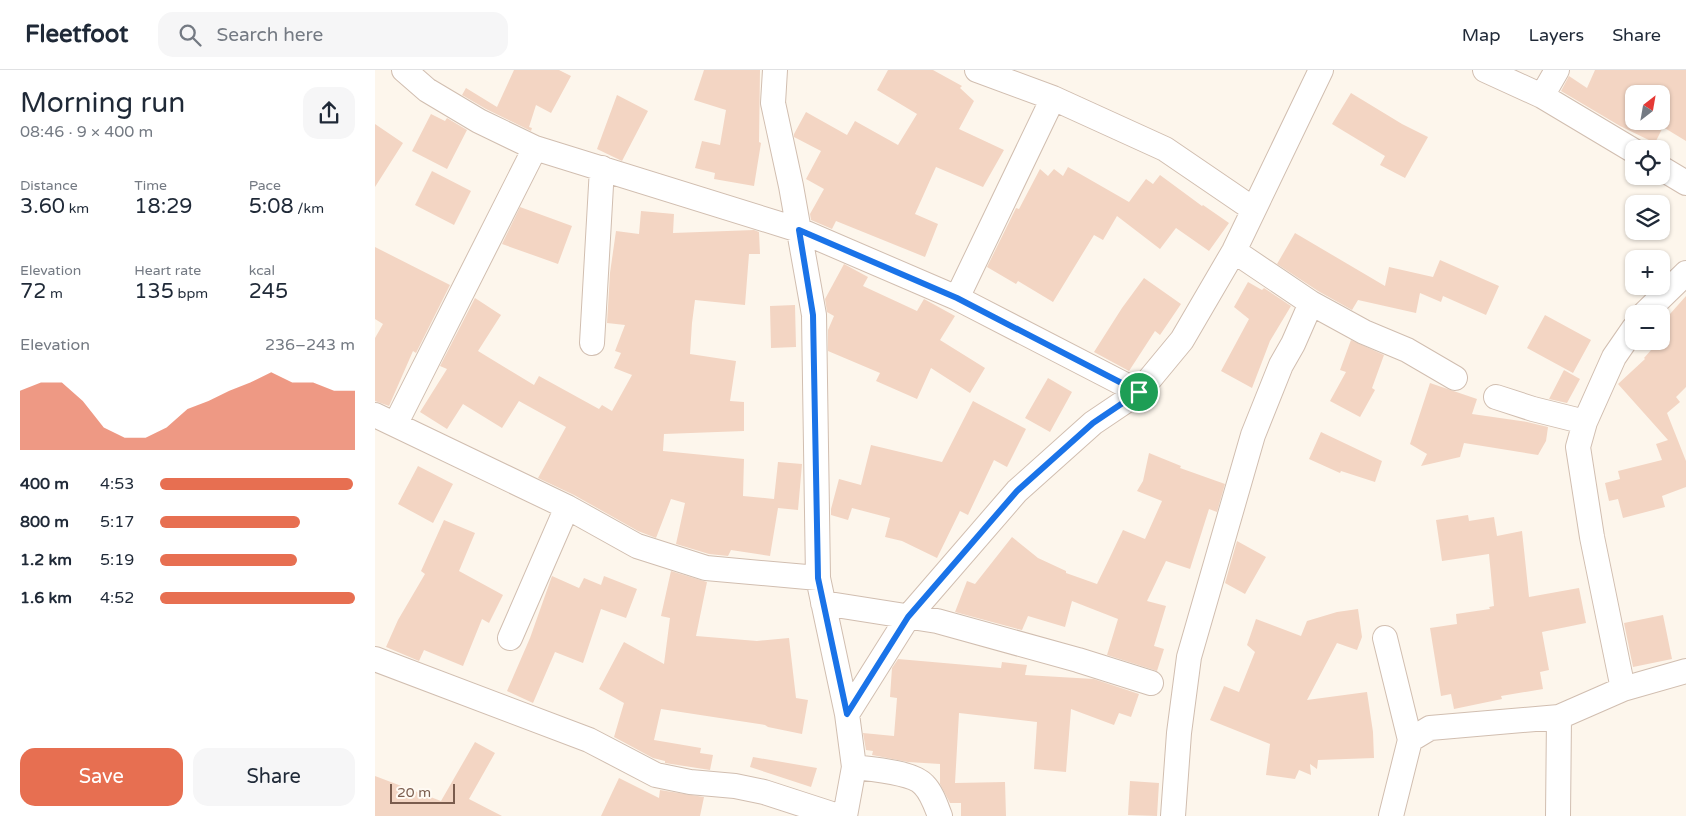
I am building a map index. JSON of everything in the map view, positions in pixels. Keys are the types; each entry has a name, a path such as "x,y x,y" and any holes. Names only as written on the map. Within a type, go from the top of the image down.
{"street":[{"path":"404,70 427,90 472,117 535,148 799,230 957,298 1139,392"},
{"path":"775,70 773,103 799,230 813,315 818,578 847,714 854,767 845,816"},
{"path":"977,70 1053,98 1165,149 1253,209"},
{"path":"847,714 908,617 1017,491 1093,423 1139,392 1181,340 1234,251 1321,70"},
{"path":"1485,70 1542,96 1625,146"},
{"path":"1542,96 1557,70"},
{"path":"957,298 1053,98"},
{"path":"535,148 385,419 567,507 637,546 706,568 818,578"},
{"path":"592,343 602,168"},
{"path":"1670,173 1686,183"},
{"path":"1234,251 1311,303 1365,332 1407,350 1455,378"},
{"path":"1653,305 1686,273"},
{"path":"1173,816 1179,733 1189,657 1253,435 1281,365 1293,344 1311,303"},
{"path":"1623,689 1593,538 1578,447 1585,422 1614,357 1625,341"},
{"path":"1496,397 1533,409 1585,422"},
{"path":"510,638 567,507"},
{"path":"823,603 937,621 1078,660 1151,683"},
{"path":"1385,638 1410,740 1391,816"},
{"path":"375,659 589,740 656,775 764,792 838,816"},
{"path":"1410,740 1430,728 1559,717 1623,689 1686,671"},
{"path":"1558,816 1559,717"},
{"path":"854,767 897,772 924,783 940,816"}],"building":[{"path":"514,70 559,70 571,76 551,113 536,105 529,127 532,128 531,131 462,95 466,88 497,107"},
{"path":"704,70 760,70 759,142 761,143 754,186 714,179 715,173 695,168 702,141 720,145 726,110 694,100"},
{"path":"888,70 933,70 962,86 960,88 974,101 959,129 1004,150 983,187 936,167 915,214 938,224 925,257 836,221 832,229 811,220 810,214 824,189 806,179 821,151 794,137 806,112 847,135 855,121 898,145 917,114 877,90"},
{"path":"1595,70 1686,70 1686,141 1668,130 1670,130 1670,85 1625,85 1625,128 1561,91 1569,76 1587,88"},
{"path":"1351,93 1402,124 1428,137 1405,178 1380,165 1385,156 1332,124"},
{"path":"617,95 648,111 622,161 597,149"},
{"path":"431,114 445,121 447,118 467,130 447,169 412,151"},
{"path":"375,124 403,143 375,187"},
{"path":"1628,130 1662,130 1656,140 1649,140"},
{"path":"1068,167 1129,202 1146,179 1153,184 1160,175 1229,223 1209,251 1176,228 1160,249 1117,216 1103,240 1094,235 1053,302 1018,281 1016,284 987,267 1016,208 1019,209 1040,169 1048,176 1054,169 1063,176"},
{"path":"432,171 471,191 454,225 415,205"},
{"path":"520,207 572,226 558,264 502,244"},
{"path":"641,211 674,214 673,233 754,230 759,232 760,254 749,254 745,305 695,300 692,323 690,354 736,361 730,401 744,402 744,431 664,434 663,451 744,459 743,496 774,499 778,462 802,464 798,510 778,508 770,556 731,550 728,556 709,554 676,544 685,503 671,499 656,538 638,531 574,495 538,478 566,427 519,401 502,428 463,404 447,429 420,412 447,369 440,366 475,298 501,315 478,351 534,385 539,376 599,409 602,405 612,411 632,375 614,368 621,353 615,351 625,325 607,323 610,273 616,231 639,234"},
{"path":"1295,233 1385,286 1389,267 1433,277 1440,260 1499,286 1486,315 1443,296 1441,302 1420,293 1416,313 1358,300 1352,310 1318,291 1277,264"},
{"path":"375,247 450,285 416,353 413,351 389,406 375,401 375,338 383,324 375,319"},
{"path":"844,264 868,277 863,286 917,311 924,299 955,316 940,340 985,368 970,393 931,368 917,399 876,381 880,373 828,351 828,330 834,316 827,312 825,299"},
{"path":"1144,278 1181,304 1160,335 1155,331 1129,371 1094,352"},
{"path":"1248,282 1262,290 1264,288 1291,306 1270,341 1252,388 1221,371 1249,319 1234,307"},
{"path":"1686,296 1686,387 1676,397 1680,402 1667,413 1686,461 1686,487 1662,496 1665,507 1623,518 1618,499 1609,501 1605,483 1620,479 1618,471 1662,460 1656,444 1668,440 1618,384 1645,359 1651,350 1670,350 1670,314"},
{"path":"795,305 796,347 771,348 770,306"},
{"path":"1545,315 1591,340 1573,373 1527,348"},
{"path":"1351,340 1384,355 1372,388 1375,390 1360,417 1330,401 1346,372 1340,370"},
{"path":"1564,370 1580,379 1567,403 1549,399"},
{"path":"1048,378 1072,392 1050,432 1025,418"},
{"path":"1430,383 1477,399 1472,414 1548,427 1546,441 1538,455 1464,443 1460,457 1421,466 1427,454 1410,444"},
{"path":"973,401 1026,429 1007,467 994,460 968,515 960,511 937,558 902,541 885,537 890,518 852,508 848,520 831,515 839,479 861,485 871,445 942,462"},
{"path":"1321,432 1382,461 1375,482 1341,471 1340,473 1309,459"},
{"path":"1149,453 1181,466 1180,468 1225,484 1217,512 1209,509 1190,569 1166,561 1147,601 1166,606 1154,646 1164,649 1157,671 1107,655 1118,619 1072,601 1065,627 1028,616 1022,630 955,612 967,581 975,584 1012,537 1038,558 1066,571 1066,573 1097,584 1123,530 1145,539 1162,501 1137,491 1143,481"},
{"path":"418,466 453,484 433,523 398,504"},
{"path":"1468,515 1469,521 1494,517 1497,536 1522,531 1529,597 1579,588 1586,623 1542,632 1549,670 1540,672 1543,689 1501,696 1502,699 1454,709 1451,694 1441,696 1430,628 1457,624 1456,614 1490,609 1489,607 1494,606 1489,554 1442,561 1436,520"},
{"path":"444,520 475,533 459,571 503,595 489,623 482,619 463,666 424,650 419,661 386,647 398,620 425,574 421,571"},
{"path":"1237,541 1266,557 1245,594 1225,583"},
{"path":"671,571 707,582 696,636 757,641 789,638 796,698 808,700 802,734 765,725 661,709 654,740 701,748 700,753 713,755 710,770 665,763 665,761 653,758 614,737 624,703 599,689 624,642 664,664 670,618 661,616"},
{"path":"552,576 579,588 584,578 601,585 604,576 637,589 626,618 601,609 583,663 555,652 533,703 507,691 530,638"},
{"path":"1358,609 1362,637 1357,650 1337,643 1307,700 1367,692 1373,732 1374,758 1318,760 1317,769 1310,764 1311,775 1299,770 1295,779 1266,775 1270,744 1210,720 1224,686 1239,692 1255,652 1247,645 1256,619 1301,636 1307,621 1337,612"},
{"path":"1663,615 1672,659 1633,667 1624,623"},
{"path":"898,659 1001,668 1002,662 1027,665 1025,675 1094,679 1139,694 1131,717 1119,713 1114,725 1071,709 1066,772 1034,769 1037,722 959,713 955,783 1005,782 1006,816 961,816 961,803 950,803 940,784 940,764 908,762 872,755 873,751 866,750 863,733 894,736 897,698 890,697 892,668"},
{"path":"475,742 495,753 469,799 502,816 375,816 375,776 441,801"},
{"path":"753,757 817,768 811,787 750,767"},
{"path":"619,778 659,798 660,790 704,797 700,816 601,816"},
{"path":"1130,781 1159,783 1157,816 1128,815"}],"route":[{"path":"799,230 957,298 1139,392 1093,423 1017,491 908,617 847,714 818,578 813,315 799,230"}]}
